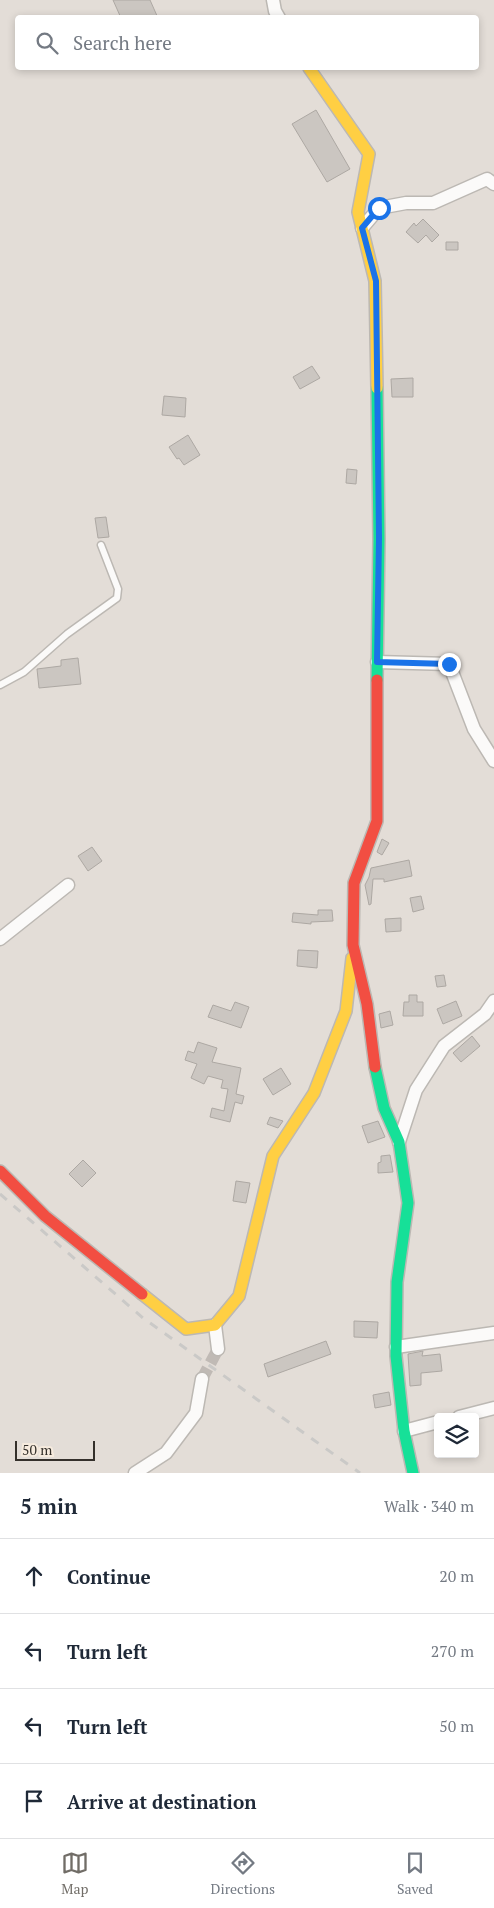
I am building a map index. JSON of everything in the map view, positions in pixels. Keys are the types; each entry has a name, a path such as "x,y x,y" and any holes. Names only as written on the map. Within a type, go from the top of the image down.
{"street":[{"path":"273,0 277,15"},
{"path":"218,1349 216,1325 239,1296 260,1200 273,1156 314,1093 346,1011 353,945 354,883 377,821 379,538 376,281 358,212 369,154 326,96 310,70"},
{"path":"362,228 379,208 406,203 432,203 487,179 494,184"},
{"path":"377,662 449,664 474,729 494,761"},
{"path":"0,939 68,885"},
{"path":"353,945 367,1004 376,1074 384,1108 399,1142 408,1204 397,1282 396,1347 404,1431 413,1473"},
{"path":"399,1142 416,1090 444,1046 485,1014 494,1001"},
{"path":"0,1171 45,1216 186,1329 216,1325"},
{"path":"396,1347 494,1333"},
{"path":"135,1473 166,1453 196,1414 202,1379"},
{"path":"475,1413 494,1408"},
{"path":"404,1431 434,1423"}],"lane":[{"path":"0,685 24,672 67,634 117,598 118,589 101,545"}],"building":[{"path":"113,0 150,0 157,15 120,15"},
{"path":"316,110 350,169 327,182 292,124"},
{"path":"423,219 439,235 432,242 426,235 418,243 406,232 414,223 416,226"},
{"path":"446,242 458,242 458,250 446,250"},
{"path":"312,366 320,378 300,389 293,377"},
{"path":"413,378 413,397 392,397 391,379"},
{"path":"164,396 186,398 185,417 162,415"},
{"path":"188,435 200,455 184,465 179,458 177,459 169,447"},
{"path":"347,469 357,470 356,484 346,483"},
{"path":"106,517 109,537 98,538 95,518"},
{"path":"78,658 81,684 39,688 37,669 61,666 61,660"},
{"path":"382,839 389,843 382,855 377,852"},
{"path":"92,847 102,861 88,871 78,856"},
{"path":"409,860 412,876 384,882 384,879 373,879 371,904 369,905 365,885 371,868"},
{"path":"421,896 424,909 413,912 410,898"},
{"path":"318,910 332,910 333,921 311,922 311,924 292,922 293,913 318,915"},
{"path":"401,918 401,931 386,932 385,919"},
{"path":"298,950 318,951 317,968 297,966"},
{"path":"444,975 446,986 437,987 435,976"},
{"path":"409,995 417,995 417,1002 423,1002 423,1016 403,1016 404,1002 409,1002"},
{"path":"456,1001 462,1016 443,1024 437,1009"},
{"path":"235,1002 249,1007 241,1028 208,1017 213,1005 231,1011"},
{"path":"390,1011 393,1025 381,1028 379,1014"},
{"path":"472,1036 480,1046 461,1062 453,1053"},
{"path":"198,1042 217,1048 212,1062 241,1068 236,1094 244,1096 242,1104 235,1102 230,1122 210,1117 212,1108 224,1111 228,1089 221,1088 223,1080 208,1076 204,1084 191,1078 197,1064 185,1060 188,1051 194,1053"},
{"path":"281,1068 291,1084 273,1095 263,1079"},
{"path":"270,1117 283,1121 278,1128 267,1124"},
{"path":"378,1121 385,1137 368,1143 362,1126"},
{"path":"390,1155 393,1172 378,1173 378,1163 381,1162 381,1156"},
{"path":"83,1160 96,1173 82,1187 69,1174"},
{"path":"236,1181 250,1183 246,1203 233,1201"},
{"path":"354,1321 378,1322 377,1338 354,1337"},
{"path":"326,1341 331,1354 268,1377 264,1364"},
{"path":"423,1351 422,1356 440,1354 442,1371 421,1373 421,1385 410,1386 408,1354"},
{"path":"389,1392 391,1405 375,1408 373,1395"}],"tunnel":[{"path":"202,1379 218,1349"}],"railway":[{"path":"0,1194 143,1318 360,1473"}],"traffic: fast":[{"path":"377,388 379,539 377,680"},
{"path":"375,1067 384,1108 399,1142 408,1203 397,1282 396,1356 404,1431 413,1473"}],"traffic: slow":[{"path":"310,70 369,154 358,212 375,281 377,388"},
{"path":"142,1294 186,1329 215,1325 239,1296 273,1156 314,1093 346,1011 352,958"}],"traffic: jam":[{"path":"375,1067 367,1004 353,945 354,883 377,821 377,680"},
{"path":"0,1171 45,1216 142,1294"}],"route":[{"path":"379,208 362,228 376,281 379,538 377,662 449,664"}]}
